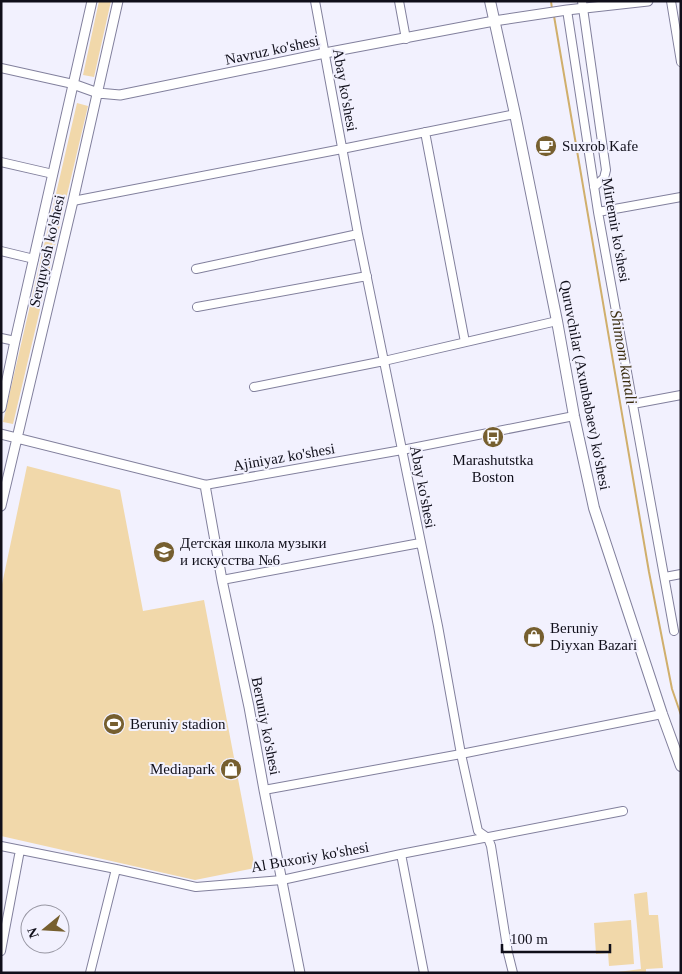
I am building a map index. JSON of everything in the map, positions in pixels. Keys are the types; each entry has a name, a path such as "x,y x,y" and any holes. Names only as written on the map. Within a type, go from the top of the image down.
{"main road":[{"name":"Quruvchilar (Axunbabaev) ko'shesi","path":"490,1 515,114 557,321 574,416 594,508 681,766"}],"street":[{"name":"Serquyosh ko'shesi","path":"1,408 92,1"},
{"name":"Serquyosh ko'shesi","path":"1,506 73,202 118,1"},
{"name":"Abay ko'shesi","path":"315,1 358,234 441,643 461,754 478,831 488,838 491,846 513,973"},
{"path":"399,1 406,39"},
{"path":"565,11 582,5 648,1"},
{"path":"671,1 681,62"},
{"path":"582,5 606,170 604,178 594,187"},
{"name":"Navruz ko'shesi","path":"1,68 73,84 98,93 120,96 325,53 494,21 565,11"},
{"name":"Mirtemir ko'shesi","path":"565,11 598,212 674,631"},
{"path":"73,202 515,114"},
{"path":"425,132 465,342"},
{"path":"1,162 53,174"},
{"path":"598,212 681,197"},
{"path":"196,269 358,234"},
{"path":"1,251 34,259"},
{"path":"197,307 367,276"},
{"path":"254,387 557,321"},
{"path":"1,338 15,341"},
{"path":"633,404 681,395"},
{"name":"Ajiniyaz ko'shesi","path":"1,434 205,485 402,450 574,416"},
{"name":"Beruniy ko'shesi","path":"205,485 300,973"},
{"path":"222,580 420,543"},
{"path":"665,577 681,574"},
{"path":"264,790 461,754 662,714"},
{"name":"Al Buxoriy ko'shesi","path":"1,846 116,869 196,888 282,880 401,854 623,811"},
{"path":"1,951 20,850"},
{"path":"401,854 424,973"},
{"path":"90,973 116,869"}],"shaded area":[{"path":"99,1 111,1 94,77 83,75"},
{"path":"77,103 88,106 13,424 3,422"},
{"name":"Beruniy stadion","path":"27,466 120,490 143,611 204,600 255,868 195,880 1,836 1,589"},
{"path":"647,892 649,915 658,915 663,968 646,969 646,973 610,973 641,969 634,894"},
{"path":"631,920 634,964 609,966 608,953 596,954 594,923"}],"waterway":[{"name":"Shimom kanali","path":"551,1 552,9"},
{"name":"Shimom kanali","path":"554,16 649,572 672,689 681,715"}],"place":[{"name":"Suxrob Kafe","path":"546,146"},
{"name":"Marashutstka Boston","path":"493,437"},
{"name":"Детская школа музыки и искусства №6","path":"164,552"},
{"name":"Beruniy Diyxan Bazari","path":"534,637"},
{"name":"Beruniy stadion","path":"114,724"},
{"name":"Mediapark","path":"231,769"}]}
